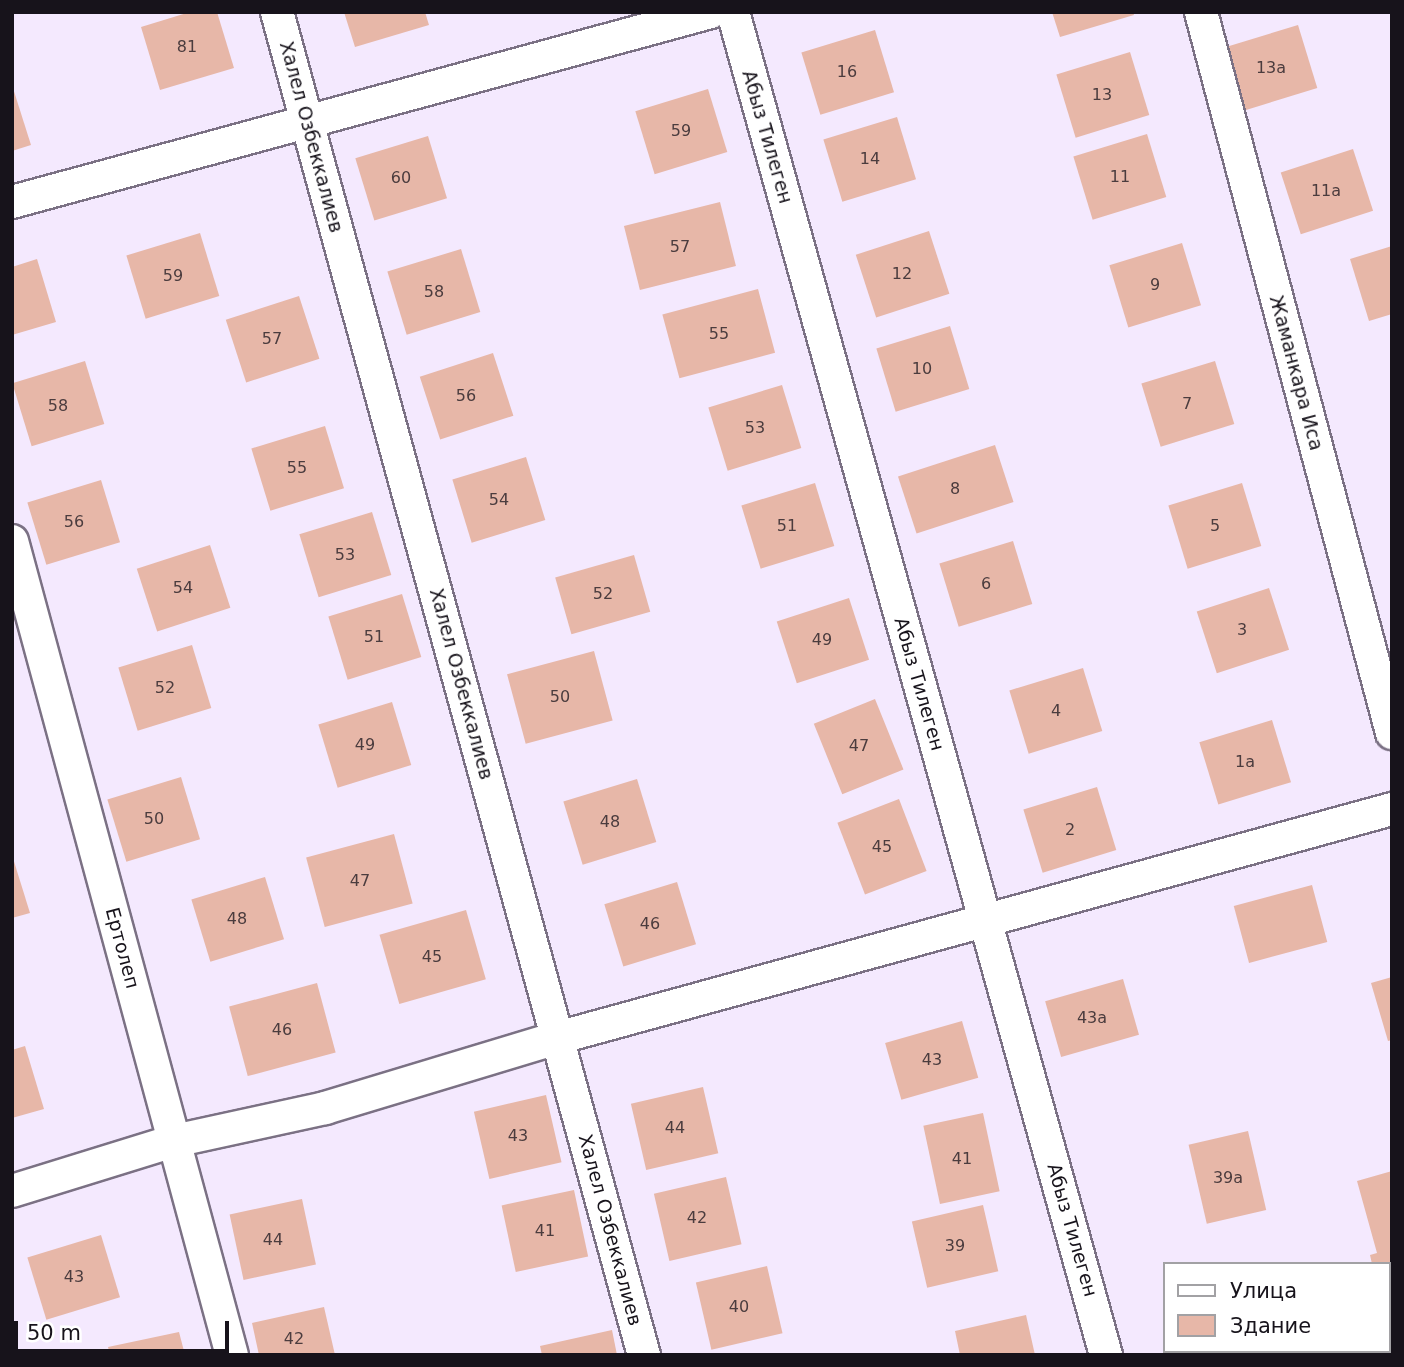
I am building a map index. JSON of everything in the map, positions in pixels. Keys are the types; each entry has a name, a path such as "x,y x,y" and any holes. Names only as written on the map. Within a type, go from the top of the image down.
{"street":[{"name":"Халел Озбеккалиев","path":"277,12 644,1355"},
{"path":"12,202 711,12"},
{"name":"Абыз Тилеген","path":"733,12 1106,1355"},
{"name":"Жаманкара Иса","path":"1201,12 1392,733"},
{"name":"Ертолеп","path":"12,541 232,1355"},
{"path":"12,1191 174,1141 325,1108 558,1038 1392,809"}],"building":[{"path":"190,12 217,12 234,68 160,90 141,27"},
{"path":"344,12 425,12 429,25 355,47"},
{"path":"1052,12 1133,12 1134,15 1060,37"},
{"path":"1298,25 1317,88 1244,111 1224,48"},
{"path":"875,30 894,92 820,115 801,53"},
{"path":"1130,52 1149,115 1076,138 1056,75"},
{"path":"12,85 31,145 12,151"},
{"path":"708,89 727,152 655,174 635,111"},
{"path":"897,117 916,179 842,202 823,140"},
{"path":"1147,134 1166,197 1093,220 1073,157"},
{"path":"428,136 447,198 374,220 355,158"},
{"path":"1353,149 1373,211 1301,234 1281,172"},
{"path":"720,202 736,266 640,290 624,226"},
{"path":"929,231 949,294 876,318 856,255"},
{"path":"200,233 219,296 146,319 126,256"},
{"path":"1182,243 1201,305 1128,327 1109,265"},
{"path":"1392,246 1392,314 1369,321 1350,259"},
{"path":"461,249 480,312 407,335 387,272"},
{"path":"37,259 56,322 12,335 12,267"},
{"path":"758,289 775,353 679,378 662,315"},
{"path":"299,296 319,359 246,383 226,320"},
{"path":"950,326 969,389 896,412 876,349"},
{"path":"493,353 513,416 440,440 420,377"},
{"path":"85,361 104,424 32,446 12,383"},
{"path":"1215,361 1234,424 1161,447 1141,384"},
{"path":"782,385 801,448 728,471 708,408"},
{"path":"325,426 344,488 270,511 251,449"},
{"path":"995,445 1014,502 917,534 898,477"},
{"path":"526,457 545,520 472,543 452,480"},
{"path":"101,480 120,542 46,565 27,503"},
{"path":"815,483 834,546 761,569 741,506"},
{"path":"1242,483 1261,546 1188,569 1168,506"},
{"path":"372,512 391,575 319,597 299,534"},
{"path":"1013,541 1032,604 959,627 939,564"},
{"path":"210,545 230,608 157,632 137,569"},
{"path":"634,555 650,612 571,634 555,578"},
{"path":"1269,588 1289,650 1217,673 1197,611"},
{"path":"402,594 421,657 348,680 328,617"},
{"path":"849,598 869,660 797,683 777,621"},
{"path":"192,645 211,708 138,731 118,668"},
{"path":"594,651 613,721 526,744 507,674"},
{"path":"1083,668 1102,731 1029,754 1009,691"},
{"path":"875,699 903,769 842,794 814,724"},
{"path":"392,702 411,765 338,788 318,725"},
{"path":"1272,720 1291,782 1218,804 1199,742"},
{"path":"181,777 200,839 126,862 107,800"},
{"path":"637,779 656,842 583,865 563,802"},
{"path":"1097,787 1116,850 1043,873 1023,810"},
{"path":"899,799 927,871 865,895 837,823"},
{"path":"394,834 413,904 325,927 306,858"},
{"path":"12,855 30,913 12,918"},
{"path":"265,877 284,939 210,962 191,900"},
{"path":"677,882 696,944 623,966 604,904"},
{"path":"1312,885 1327,942 1249,963 1234,906"},
{"path":"466,910 486,979 399,1004 379,935"},
{"path":"1392,977 1392,1040 1388,1041 1371,983"},
{"path":"1123,979 1139,1035 1061,1057 1045,1001"},
{"path":"317,983 336,1053 248,1076 229,1007"},
{"path":"962,1021 978,1078 901,1100 885,1043"},
{"path":"25,1046 44,1109 12,1118 12,1050"},
{"path":"703,1087 718,1153 646,1170 631,1104"},
{"path":"546,1095 562,1162 489,1179 474,1112"},
{"path":"983,1113 1000,1191 940,1204 923,1126"},
{"path":"1248,1131 1266,1210 1207,1224 1189,1145"},
{"path":"1392,1171 1392,1332 1390,1262 1372,1262 1370,1255 1377,1253 1357,1181"},
{"path":"726,1177 742,1244 669,1261 654,1194"},
{"path":"574,1190 588,1257 516,1272 502,1205"},
{"path":"302,1199 316,1265 244,1280 230,1214"},
{"path":"983,1205 998,1271 927,1288 912,1221"},
{"path":"101,1235 120,1297 46,1320 27,1258"},
{"path":"767,1266 783,1333 711,1350 696,1282"},
{"path":"324,1307 335,1355 259,1355 252,1323"},
{"path":"1026,1315 1035,1355 960,1355 955,1331"},
{"path":"612,1330 617,1355 542,1355 540,1346"},
{"path":"179,1332 185,1355 110,1355 108,1347"},
{"path":"1260,1353 1322,1353 1322,1355"}]}
